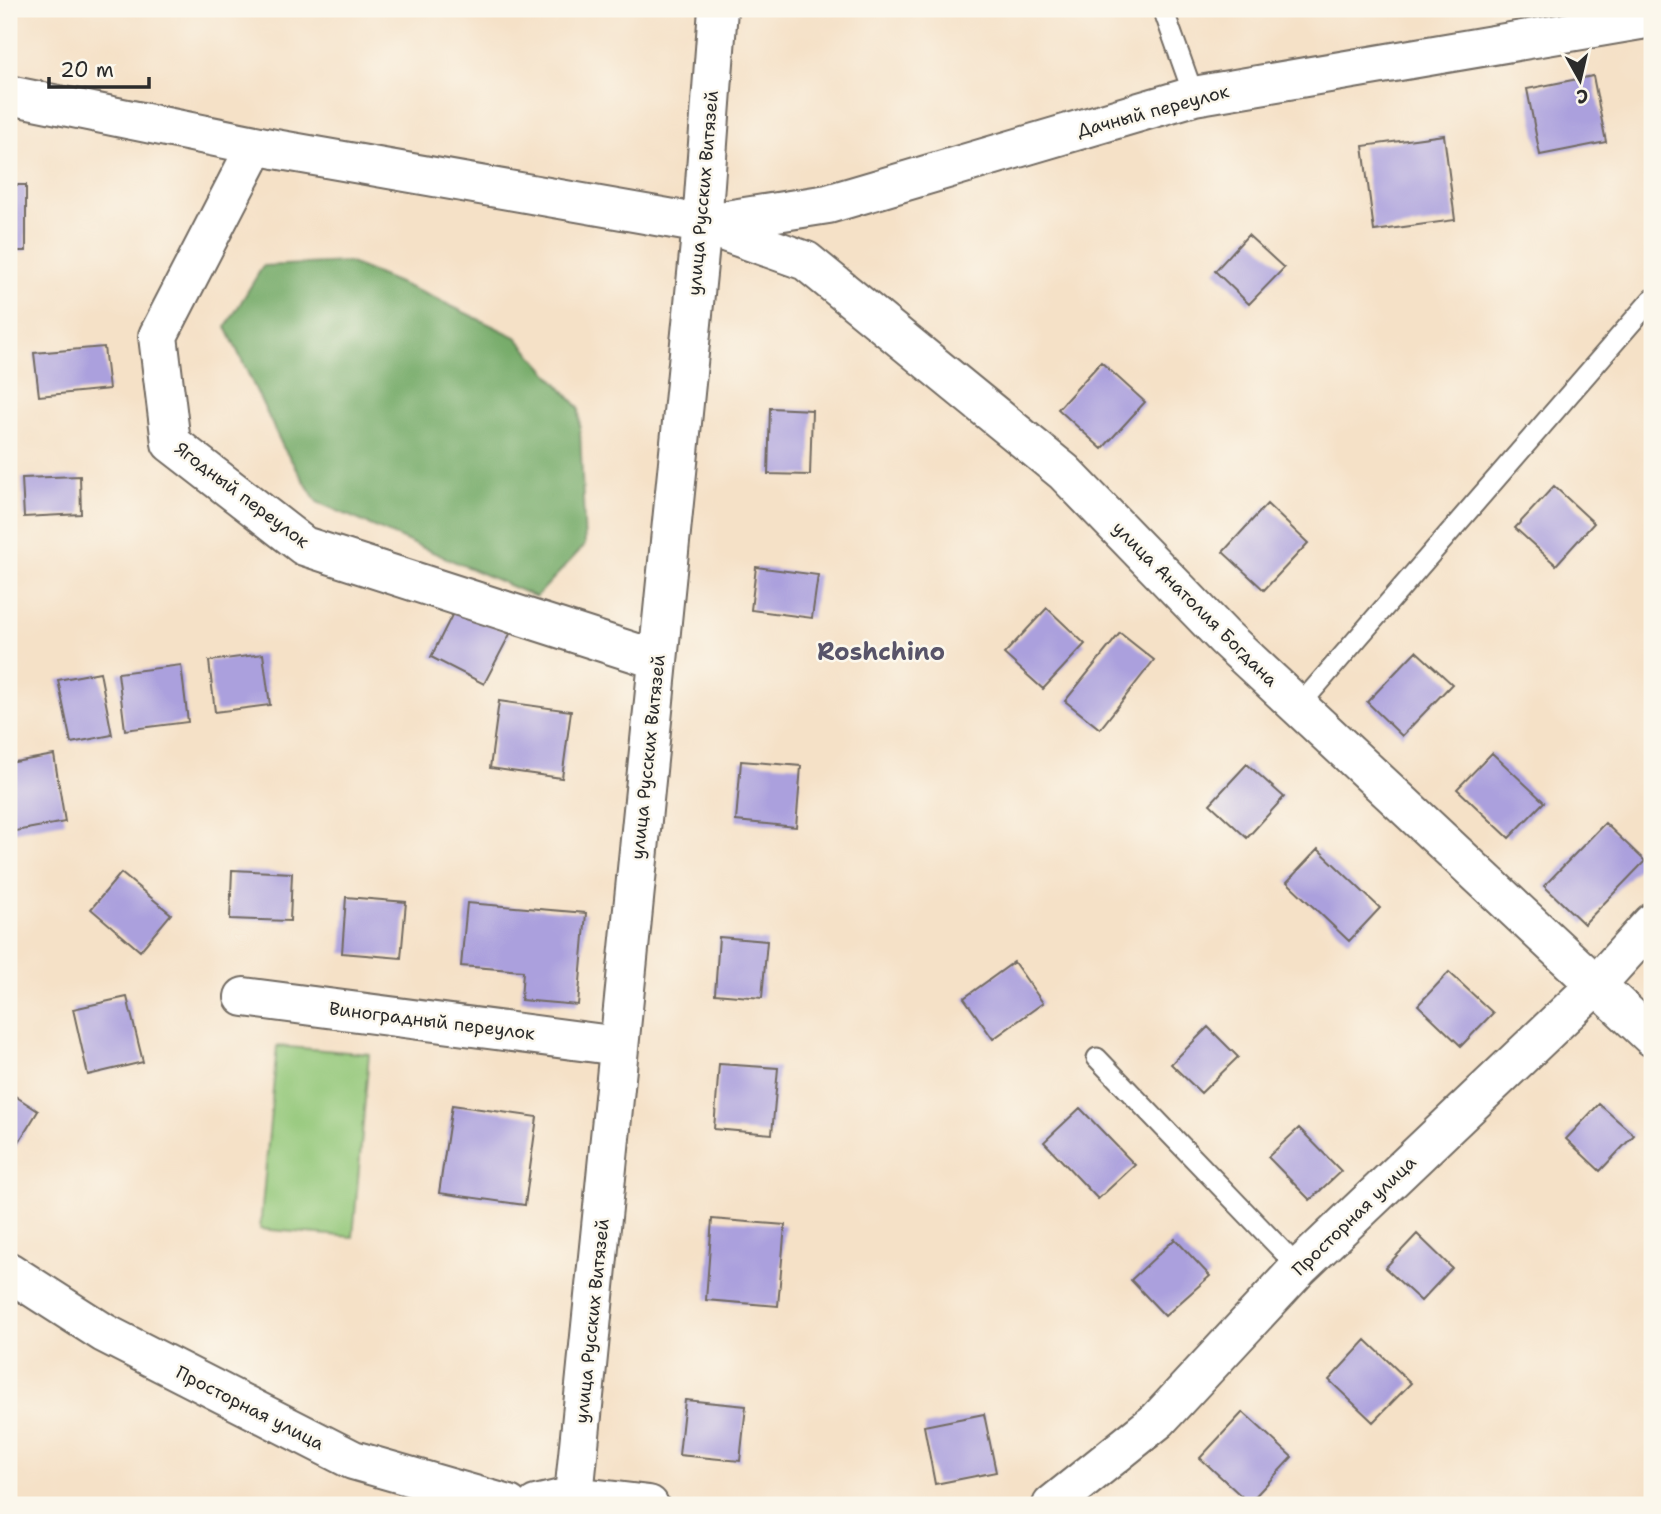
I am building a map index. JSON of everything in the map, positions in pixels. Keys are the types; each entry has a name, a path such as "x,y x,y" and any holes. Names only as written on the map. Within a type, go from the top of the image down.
{"street":[{"name":"улица Русских Витязей","path":"574,1501 702,224 718,9"},
{"name":"Дачный переулок","path":"702,224 828,204 1194,96 1652,18"},
{"path":"9,95 256,146 702,224"},
{"name":"Ягодный переулок","path":"256,146 158,336 172,443 304,546 658,660"},
{"name":"улица Анатолия Богдана","path":"702,224 806,261 1064,472 1224,637 1652,1037"},
{"name":"Просторная улица","path":"1052,1505 1158,1420 1299,1268 1596,985 1652,923"},
{"name":"Виноградный переулок","path":"244,997 619,1045"},
{"name":"Просторная улица","path":"9,1272 104,1333 353,1460 509,1505"},
{"path":"536,1505 574,1501 649,1505"}],"lane":[{"path":"1163,9 1194,96"},
{"path":"1298,707 1652,299"},
{"path":"1097,1058 1299,1268"}],"green space":[{"path":"348,262 430,296 516,337 579,408 585,545 536,597 317,502 283,447 226,327 263,266"},
{"path":"277,1046 369,1054 353,1237 260,1229"}],"building":[{"path":"1593,76 1606,142 1540,155 1527,89"},
{"path":"1444,135 1455,220 1374,231 1363,146"},
{"path":"9,185 26,185 26,251 9,251"},
{"path":"1248,235 1284,268 1249,304 1215,271"},
{"path":"104,347 109,389 39,396 34,353"},
{"path":"1101,362 1145,402 1102,449 1058,409"},
{"path":"770,408 812,410 810,475 768,474"},
{"path":"80,476 81,514 24,517 22,478"},
{"path":"1554,486 1594,523 1556,565 1515,528"},
{"path":"1267,504 1308,543 1264,590 1223,552"},
{"path":"756,567 818,575 812,618 751,610"},
{"path":"456,607 510,634 484,684 431,657"},
{"path":"1047,608 1085,644 1043,689 1004,654"},
{"path":"1120,633 1154,660 1100,729 1065,701"},
{"path":"1416,651 1452,684 1402,736 1367,702"},
{"path":"263,654 270,705 215,712 209,661"},
{"path":"181,665 188,722 125,730 118,673"},
{"path":"100,672 112,735 71,743 58,680"},
{"path":"499,701 571,711 562,778 490,768"},
{"path":"1492,753 1544,802 1509,838 1457,789"},
{"path":"54,755 65,822 10,832 9,763"},
{"path":"741,761 801,766 796,827 736,821"},
{"path":"1247,764 1284,797 1247,838 1210,804"},
{"path":"1605,823 1645,861 1584,924 1544,886"},
{"path":"1318,849 1380,908 1349,941 1287,882"},
{"path":"232,870 292,873 290,921 230,919"},
{"path":"121,873 171,914 140,951 91,909"},
{"path":"346,897 406,902 401,958 342,953"},
{"path":"467,903 586,913 578,1005 521,1000 523,971 461,966"},
{"path":"719,937 767,941 762,998 715,994"},
{"path":"1014,962 1043,1003 993,1039 964,998"},
{"path":"1449,972 1493,1013 1461,1046 1418,1005"},
{"path":"127,997 143,1062 88,1075 73,1009"},
{"path":"1208,1027 1238,1057 1201,1093 1171,1064"},
{"path":"719,1064 778,1068 772,1134 714,1129"},
{"path":"9,1092 38,1111 9,1158"},
{"path":"1599,1104 1634,1135 1600,1171 1566,1139"},
{"path":"452,1105 537,1117 525,1205 439,1193"},
{"path":"1080,1108 1135,1165 1098,1199 1044,1142"},
{"path":"1299,1128 1341,1171 1310,1200 1268,1157"},
{"path":"712,1219 785,1225 778,1306 706,1300"},
{"path":"1417,1234 1452,1268 1421,1301 1385,1268"},
{"path":"1175,1239 1210,1276 1165,1316 1131,1280"},
{"path":"1366,1340 1411,1383 1373,1422 1329,1380"},
{"path":"685,1400 746,1406 740,1461 679,1455"},
{"path":"1243,1412 1292,1457 1249,1503 1200,1458"},
{"path":"984,1414 996,1472 935,1484 924,1426"}],"district":[{"name":"Roshchino","path":"881,652"}]}
